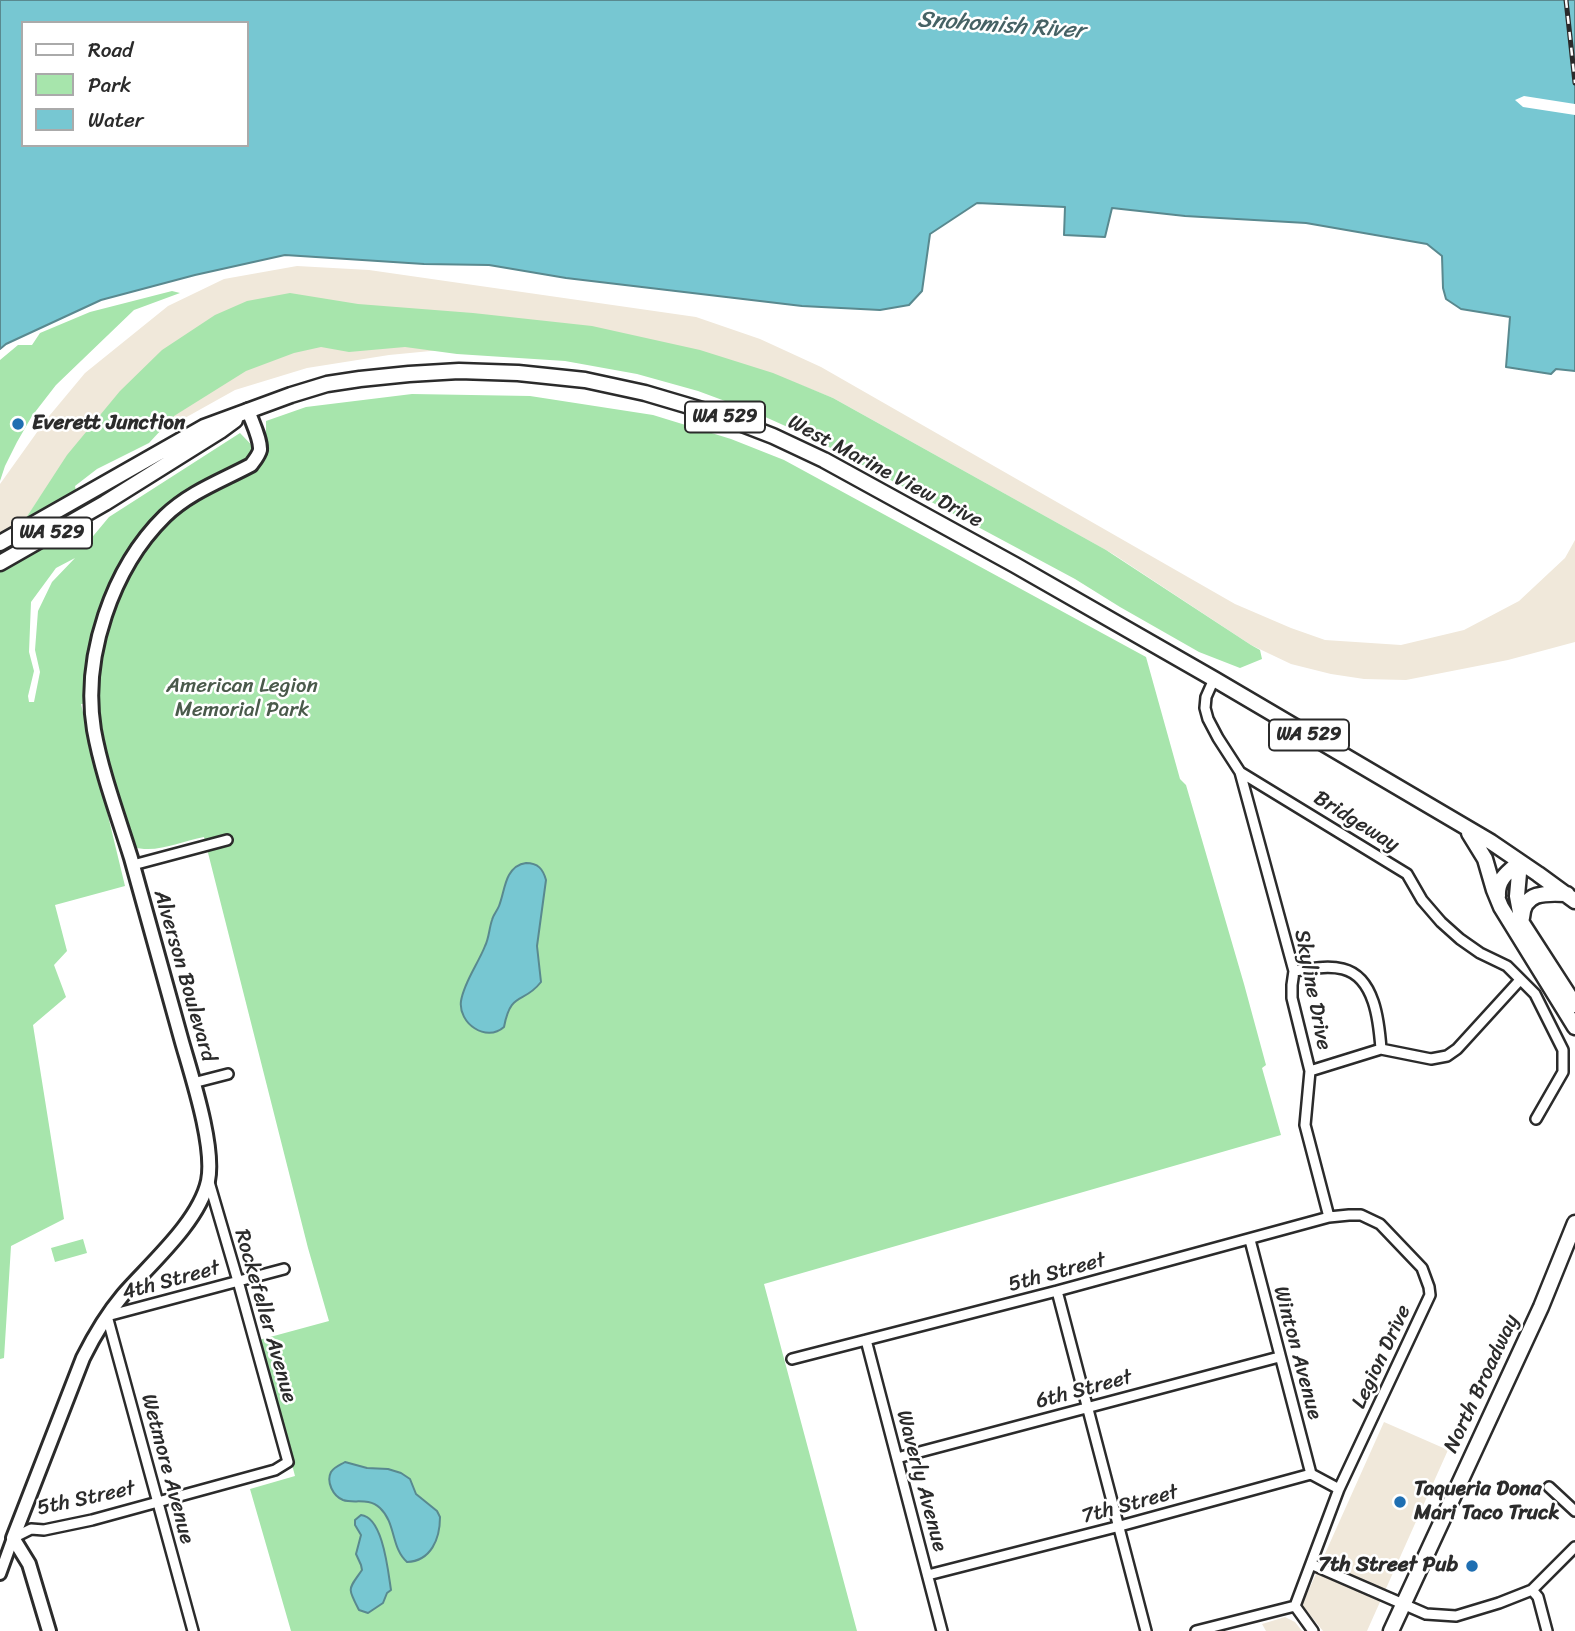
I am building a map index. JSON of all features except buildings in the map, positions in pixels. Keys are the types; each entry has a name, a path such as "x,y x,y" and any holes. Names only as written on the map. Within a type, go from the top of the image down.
{"main road":[{"name":"West Marine View Drive","path":"0,543 204,427 291,394 327,384 360,379 459,371 518,373 585,380 645,393 716,414 824,460 1214,679"},
{"name":"West Marine View Drive","path":"0,563 105,503 220,431 248,410"},
{"name":"Alverson Boulevard","path":"13,1538 93,1338 121,1297 181,1230 208,1181 204,1128 194,1083 99,753 94,731 91,686 99,636 106,614 121,578 147,536 166,515 194,493 251,465 257,458 260,450 248,410"},
{"name":"WA 529","path":"1214,679 1464,827 1571,898"},
{"path":"1464,827 1485,859 1501,907 1575,1027"},
{"path":"1501,907 1497,892 1499,883 1520,862"},
{"path":"1520,862 1517,896 1522,923 1575,1005"},
{"path":"1522,923 1523,908 1532,898 1544,893 1571,898"},
{"name":"North Broadway","path":"1391,1631 1541,1307 1575,1223"},
{"name":"North Broadway","path":"1541,1307 1575,1249"},
{"path":"13,1538 29,1564 49,1631"}],"street":[{"name":"Bridgeway","path":"1214,679 1206,697 1208,719 1240,772 1407,874 1422,900 1441,922 1480,953 1507,965 1535,994 1563,1050 1563,1072 1536,1119"},
{"name":"Skyline Drive","path":"1240,772 1294,971 1293,998 1310,1071 1305,1125 1329,1217"},
{"path":"132,865 227,840"},
{"path":"1294,971 1332,967 1352,972 1360,979 1369,992 1379,1027 1381,1049"},
{"path":"1310,1071 1381,1049 1431,1059 1447,1056 1457,1049 1520,980"},
{"path":"194,1083 228,1074"},
{"name":"Rockefeller Avenue","path":"208,1181 288,1462"},
{"name":"Legion Drive","path":"1295,1606 1339,1489 1430,1296 1422,1268 1380,1224 1360,1215 1329,1217"},
{"name":"5th Street","path":"792,1359 1058,1291 1329,1217"},
{"name":"Winton Avenue","path":"1250,1240 1311,1474"},
{"name":"4th Street","path":"107,1316 284,1269"},
{"path":"1058,1291 1146,1631"},
{"name":"Wetmore Avenue","path":"107,1316 193,1631"},
{"name":"Waverly Avenue","path":"866,1340 942,1631"},
{"name":"6th Street","path":"897,1458 1279,1357"},
{"name":"5th Street","path":"13,1538 31,1529 44,1531 158,1502 275,1469 288,1462"},
{"path":"1311,1474 1339,1489"},
{"name":"7th Street","path":"928,1575 1311,1474"},
{"path":"1549,1487 1575,1511"},
{"name":"Alverson Boulevard","path":"0,1574 13,1538"},
{"path":"1311,1564 1426,1614 1456,1616 1532,1590 1575,1547"},
{"path":"1532,1590 1538,1597 1547,1631"},
{"path":"1196,1631 1295,1606 1313,1631"}],"shaded area":[{"path":"297,266 369,270 696,317 760,339 821,367 1235,604 1325,640 1401,645 1464,630 1519,601 1565,558 1575,540 1575,642 1508,660 1406,680 1364,679 1291,664 1251,645 1113,554 833,398 773,374 733,377 493,345 389,355 307,368 235,390 38,500 0,558 0,484 45,421 85,373 168,306 224,279"},
{"path":"1384,1422 1448,1450 1367,1631 1323,1631 1302,1605"},
{"path":"1285,1617 1295,1622 1302,1631 1266,1631 1262,1624"}],"green space":[{"path":"172,291 180,293 134,310 56,385 32,416 5,466 0,481 0,360 18,345 32,345 40,333 90,312"},
{"name":"American Legion Memorial Park","path":"290,293 358,304 592,326 700,350 773,373 833,398 1106,550 1260,650 1262,659 1240,668 1199,652 1075,579 812,438 752,411 698,391 637,374 565,361 457,354 405,347 349,352 321,347 294,353 246,371 174,416 149,443 97,469 75,486 86,541 84,547 109,517 240,433 266,460 266,421 306,407 412,394 530,396 653,415 731,439 784,460 1146,657 1180,779 1186,785 1244,984 1266,1065 1262,1068 1281,1135 764,1284 857,1631 291,1631 250,1489 295,1476 259,1340 329,1321 204,837 160,848 133,847 110,769 99,703 81,704 125,886 55,905 67,951 54,965 66,997 33,1025 64,1219 11,1246 4,1358 0,1359 0,558 67,455 120,391 162,350 215,315 247,301","holes":["75,558 52,582 38,611 35,650 40,672 34,702 29,702 34,671 29,652 31,602 56,568"]},
{"path":"83,1239 87,1253 55,1262 51,1248"}],"water":[{"name":"Snohomish River","path":"0,0 1575,0 1575,371 1556,369 1551,374 1506,367 1510,317 1461,309 1446,299 1442,256 1427,244 1306,223 1185,216 1112,208 1105,237 1064,235 1065,207 977,203 930,234 922,291 909,305 880,310 802,306 566,278 489,265 424,264 285,255 101,300 0,349"},
{"path":"526,863 539,867 546,880 537,946 541,982 514,1003 504,1027 489,1033 482,1032 464,1017 461,1001 486,943 507,879 516,867"},
{"path":"345,1462 367,1468 388,1469 410,1479 416,1494 437,1511 440,1517 436,1541 428,1553 415,1561 407,1562 398,1550 389,1521 380,1508 371,1503 343,1500 336,1495 330,1484 331,1472"},
{"path":"361,1515 375,1525 379,1535 391,1590 383,1603 368,1613 359,1610 351,1593 352,1585 362,1570 356,1554 361,1535 355,1525 355,1520"}],"pier":[{"path":"1524,96 1575,104 1575,115 1523,107 1515,100"}],"railway":[{"path":"1566,0 1575,83"}],"place":[{"name":"Everett Junction","path":"18,424"},
{"name":"Taqueria Dona Mari Taco Truck","path":"1400,1502"},
{"name":"7th Street Pub","path":"1472,1566"}]}
